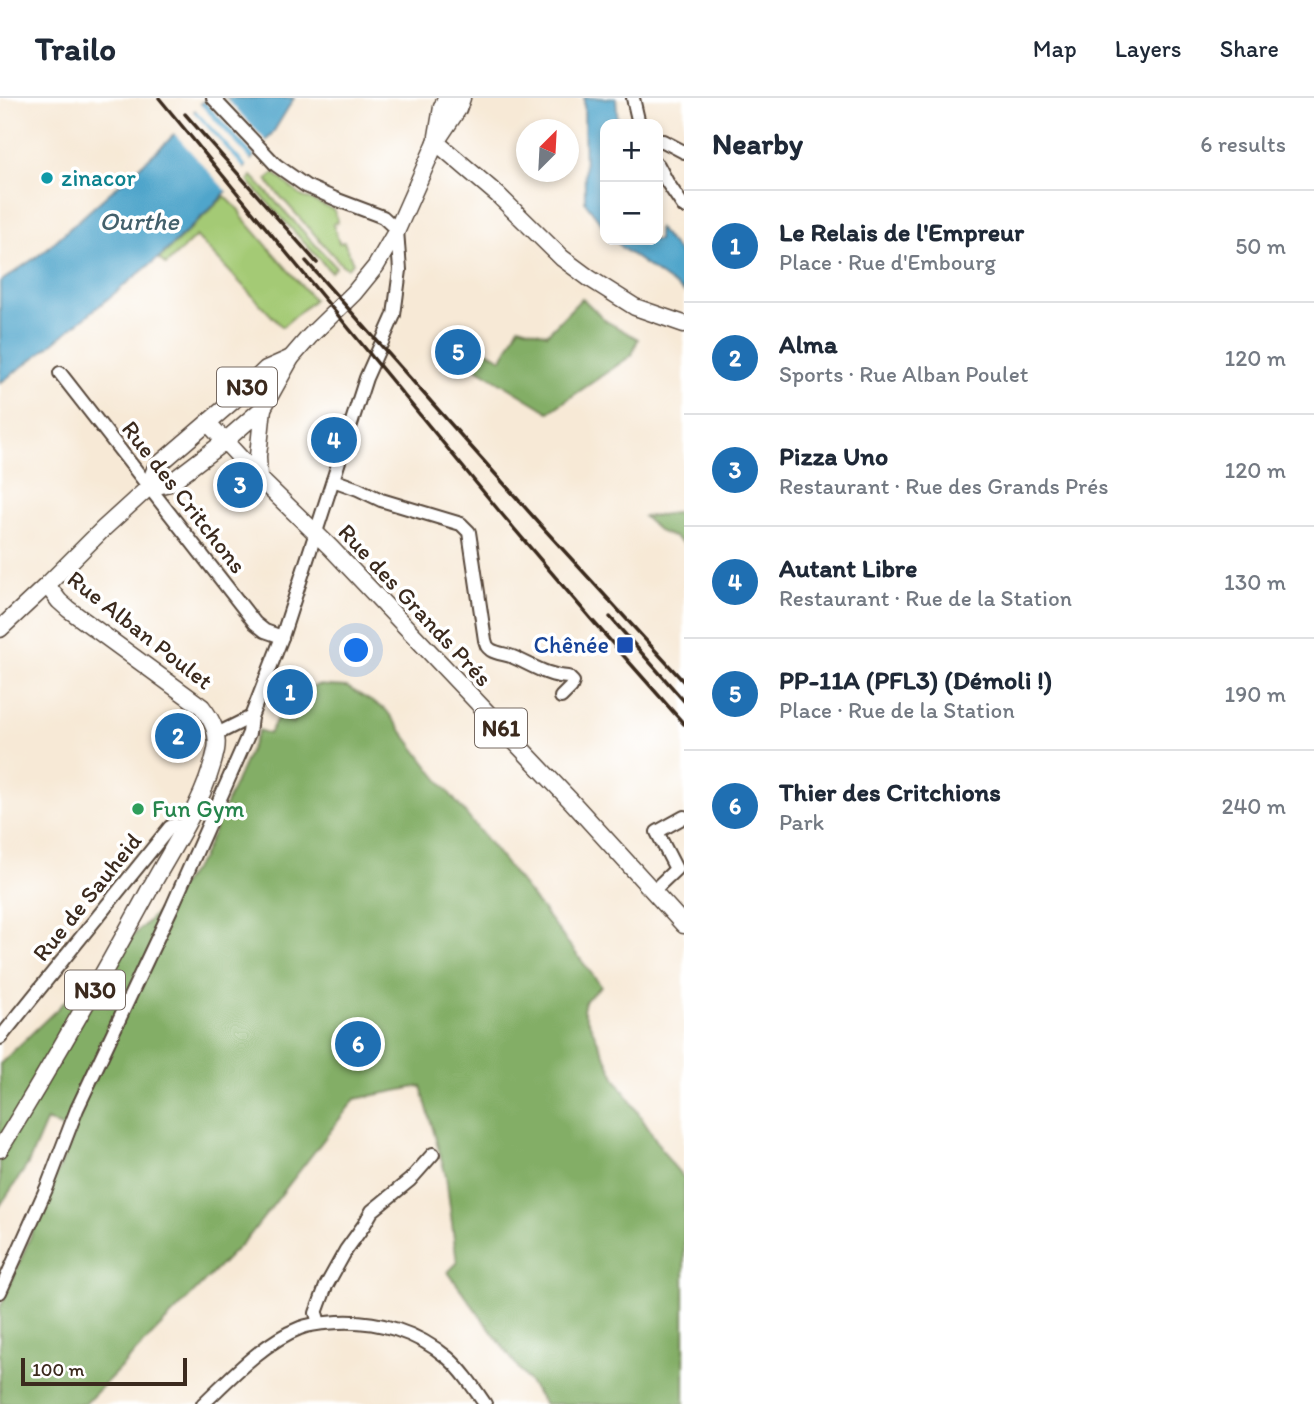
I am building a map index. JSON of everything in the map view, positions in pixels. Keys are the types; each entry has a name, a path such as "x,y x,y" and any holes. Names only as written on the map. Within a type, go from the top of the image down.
{"main road":[{"name":"N30","path":"436,142 446,98"},
{"name":"N30","path":"148,488 170,483 263,408 291,358 354,293 376,266 397,230 436,142 458,109 462,98"},
{"path":"436,142 498,195 562,258 589,278 635,307 684,324"},
{"name":"N30","path":"47,585 96,535 148,488 156,467 266,369 291,358"},
{"path":"259,478 258,456 263,408"},
{"name":"Rue des Grands Prés","path":"208,423 572,802 684,925"},
{"path":"0,629 47,585"},
{"name":"Rue Alban Poulet","path":"47,585 68,609 202,707 210,716 217,734"},
{"name":"N30","path":"0,1149 90,1000 184,827 203,790 216,750 217,734"}],"street":[{"path":"0,1292 47,1188 77,1110 173,907 249,733 251,717 282,637 366,378 394,316 400,270 397,230 383,217 306,186 276,165 213,98"},
{"path":"634,98 638,119"},
{"path":"663,141 684,152"},
{"path":"663,175 684,206"},
{"name":"Rue des Critchons","path":"60,373 255,623 265,631 282,637"},
{"path":"333,480 381,500 461,524 469,532 488,647 557,677 568,677 573,682 561,697"},
{"path":"217,734 251,717"},
{"path":"653,891 680,873 657,832 684,817"},
{"name":"Rue de Sauheid","path":"0,1038 170,827 184,827"},
{"path":"319,1323 316,1313 326,1286 372,1211 410,1180 433,1154"},
{"path":"203,1404 259,1353 284,1336 303,1326 346,1322 373,1323 405,1332 428,1343 465,1376 485,1404"}],"green space":[{"path":"274,173 301,196 334,210 338,222 333,224 339,243 344,242 353,263 347,268 271,186 267,179"},
{"path":"252,176 336,267 331,272 248,181"},
{"path":"225,196 314,300 282,327 196,236 166,265 159,259"},
{"path":"582,298 606,321 638,339 632,355 549,412 445,349 460,324 465,324 459,335 502,359 519,326 547,334"},
{"path":"684,512 684,544 660,532 644,517"},
{"path":"317,685 347,687 386,710 601,986 585,1001 583,1010 616,1079 671,1163 684,1178 684,1404 545,1404 448,1272 457,1263 446,1176 421,1086 355,1099 250,1235 85,1404 0,1404 0,1308 74,1134 47,1120 28,1164 0,1206 0,1064 169,901 202,858 259,730 269,734 278,717 293,723 309,690"}],"water":[{"name":"Ourthe","path":"206,98 294,98 274,131 220,199 163,254 0,383 0,282 42,253 167,142"},
{"path":"584,98 616,98 618,119 600,119 600,222 585,202"},
{"path":"663,234 684,258 684,292 619,245 663,245"}],"pier":[{"path":"202,98 226,98 267,142 256,157"},
{"path":"198,102 253,163 249,168 193,107"},
{"path":"191,109 246,171 228,193 172,131"}],"railway":[{"path":"159,98 500,512 684,724"},
{"path":"185,114 317,263"},
{"path":"306,261 684,682"},
{"path":"610,617 684,701"}],"place":[{"name":"zinacor","path":"47,178"},
{"name":"PP-11A (PFL3) (Démoli !)","path":"458,352"},
{"name":"Autant Libre","path":"334,440"},
{"name":"Pizza Uno","path":"240,485"},
{"name":"Chênée","path":"625,645"},
{"name":"Le Relais de l'Empreur","path":"290,692"},
{"name":"Alma","path":"178,736"},
{"name":"Fun Gym","path":"138,809"},
{"name":"Thier des Critchions","path":"358,1044"}]}
